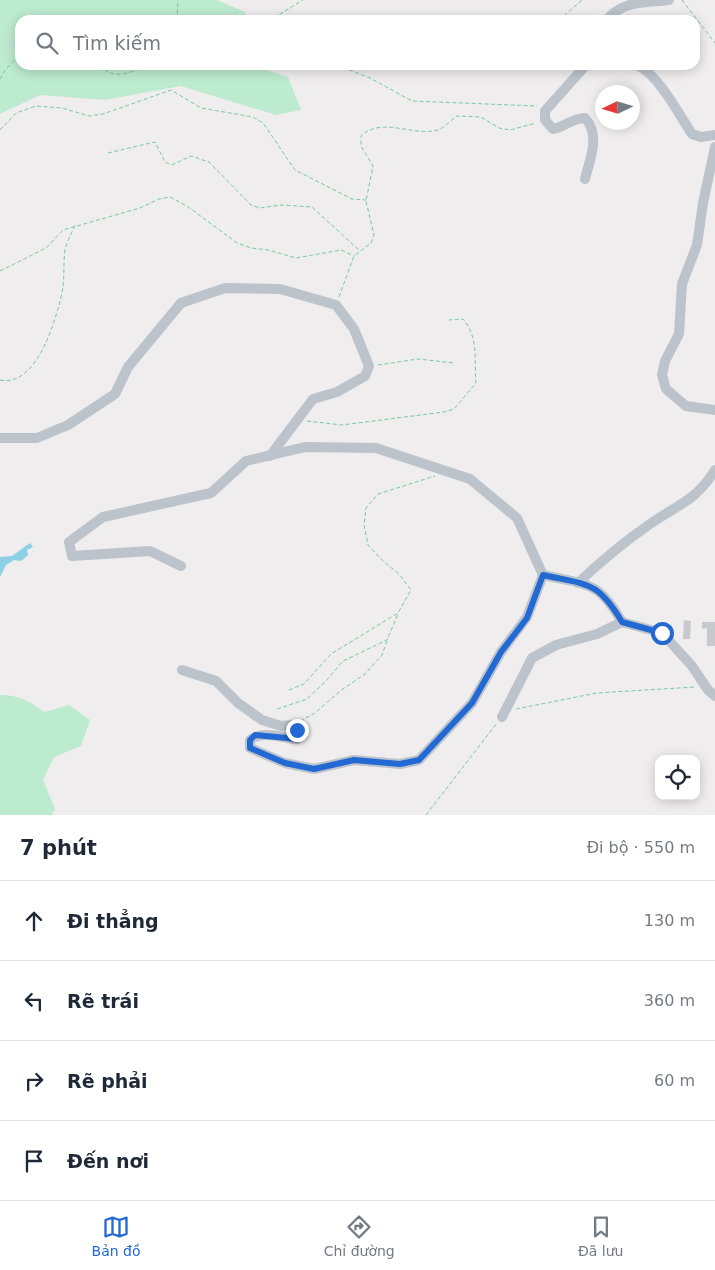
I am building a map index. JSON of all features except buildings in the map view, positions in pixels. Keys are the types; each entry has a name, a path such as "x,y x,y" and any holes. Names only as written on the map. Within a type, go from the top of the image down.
{"street":[{"path":"612,15 619,8 643,0 670,0"},
{"path":"582,70 545,111 545,120 553,129 563,127 575,118 585,118 592,125 595,138 585,179"},
{"path":"645,70 654,78 692,134 701,137 715,135"},
{"path":"715,147 702,204 697,245 682,284 679,334 665,361 662,375 666,389 686,406 715,410"},
{"path":"0,438 37,438 68,425 115,394 128,367 181,303 224,288 280,289 336,305 354,330 370,366 365,376 337,392 313,399 270,456"},
{"path":"181,566 150,551 72,556 69,542 103,517 211,493 246,461 305,447 376,448 470,479 517,518 543,575 527,618 501,652 472,703 419,760 400,764 354,760 314,769 285,763 250,748 250,740 255,735 298,739 299,734 292,725 281,726 262,720 238,703 216,681 182,670"},
{"path":"578,583 612,551 654,521 694,497 715,470"},
{"path":"543,575 595,587 610,602 622,622"},
{"path":"502,717 532,658 556,645 597,634 622,622 662,633 692,666 715,696"}],"path":[{"path":"177,15 178,0"},
{"path":"279,15 303,0"},
{"path":"565,15 582,0"},
{"path":"682,0 694,15"},
{"path":"700,23 715,43"},
{"path":"0,79 15,60"},
{"path":"106,70 110,73 120,75 136,70"},
{"path":"350,70 370,78 412,101 550,106"},
{"path":"0,130 16,113 36,106 62,108 89,116 103,114 171,90 201,108 254,117 263,123 295,170 352,199 366,200"},
{"path":"336,305 354,256 371,243 374,235 366,200 373,166 361,146 361,136 368,130 377,128 439,129 457,116 481,117 499,128 510,130 545,120"},
{"path":"108,153 155,142 165,162 172,165 191,156 209,162 251,205 260,208 281,205 312,207 360,251"},
{"path":"0,271 46,248 63,230 76,224 140,208 158,198 170,197 237,243 251,248 268,250 296,258 341,250 354,256"},
{"path":"0,380 17,378 30,369 48,337 62,291 66,248 76,224"},
{"path":"297,420 342,425 394,417 422,417 454,409 476,383 475,343 472,333 463,319 449,320"},
{"path":"370,366 424,359 455,363"},
{"path":"292,725 315,713 340,691 365,674 382,655 398,613 411,590 399,574 368,545 364,525 366,508 378,494 448,472"},
{"path":"289,690 304,684 331,654 398,613"},
{"path":"278,709 306,699 343,662 387,640"},
{"path":"426,815 502,717 517,708 596,694 706,686"}],"green space":[{"path":"0,0 217,0 245,12 245,15 15,15 15,70 268,70 288,77 301,110 276,115 181,86 105,100 40,95 0,114"},
{"path":"0,695 24,699 44,712 69,705 90,720 81,746 54,757 43,780 55,809 52,815 0,815"}],"water":[{"path":"30,543 33,547 27,550 28,555 21,561 14,560 6,565 0,577 0,557 12,556"}],"route":[{"path":"297,730 299,734 298,739 255,735 250,740 250,748 285,763 314,769 354,760 400,764 419,760 472,703 501,652 527,618 543,575 595,587 610,602 622,622 662,633"}]}
